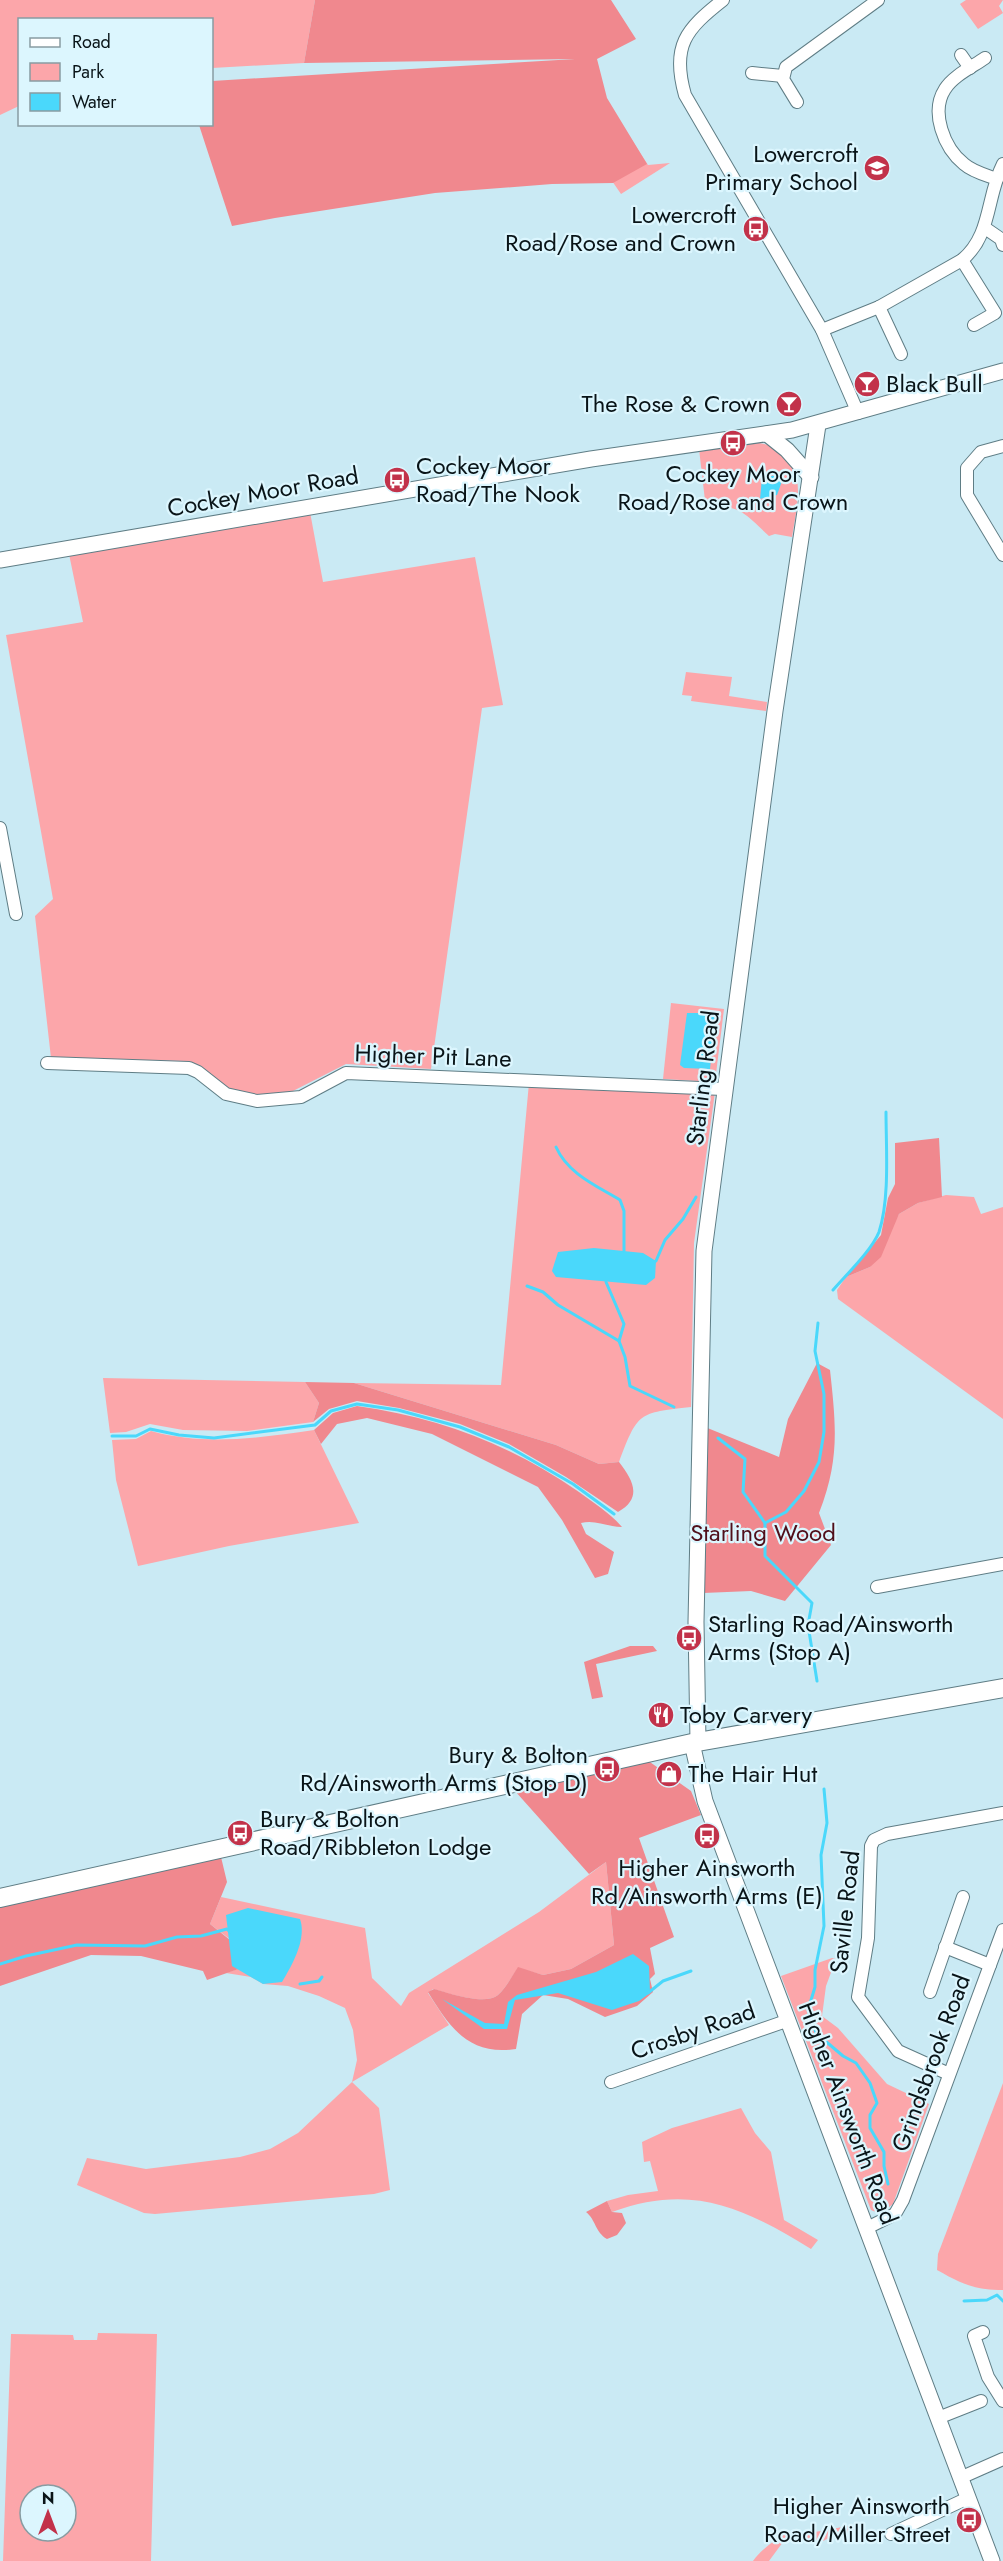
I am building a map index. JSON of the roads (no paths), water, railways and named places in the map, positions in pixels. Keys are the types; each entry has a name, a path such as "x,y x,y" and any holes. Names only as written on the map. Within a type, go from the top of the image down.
{"highway":[{"path":"0,1898 695,1742 1003,1688"}],"main road":[{"name":"Cockey Moor Road","path":"0,560 568,463 818,425 1003,371"},
{"name":"Starling Road","path":"695,1742 704,1251 723,1089 775,711 818,425"},
{"path":"767,434 787,450 811,477"},
{"name":"Higher Ainsworth Road","path":"695,1742 705,1801 992,2561"}],"street":[{"path":"723,0 701,17 684,40 679,64 680,78 692,108 822,330 858,413"},
{"path":"797,102 783,76 786,68 862,5 878,0"},
{"path":"961,55 970,68"},
{"path":"985,58 946,87 940,101 940,122 953,151 962,163 997,179"},
{"path":"752,73 783,76"},
{"path":"822,330 879,307 962,260 972,251 985,228 1003,164"},
{"path":"985,228 1001,239 1003,245"},
{"path":"962,260 995,313 974,325"},
{"path":"879,307 901,354"},
{"path":"1003,446 981,452 967,468 967,495 1003,554"},
{"path":"0,828 2,857 16,914"},
{"name":"Higher Pit Lane","path":"47,1063 189,1068 198,1072 226,1094 257,1101 301,1097 346,1073 723,1089"},
{"path":"878,1587 1003,1564"},
{"name":"Saville Road","path":"949,2074 898,2051 858,1996 868,1938 871,1846 874,1840 887,1834 1003,1813"},
{"path":"930,1992 963,1898"},
{"name":"Grindsbrook Road","path":"867,2228 890,2217 898,2209 1003,1930"},
{"path":"945,1947 990,1965"},
{"name":"Crosby Road","path":"611,2082 789,2020"},
{"path":"983,2332 974,2336 988,2376 1003,2401"},
{"path":"938,2418 981,2401"},
{"path":"960,2478 1003,2459"},
{"path":"891,2534 968,2498"}],"water":[{"path":"776,475 782,481 777,495 760,499 762,478"},
{"path":"687,1013 704,1013 715,1016 710,1069 684,1068 680,1065"},
{"path":"594,1248 643,1253 656,1261 655,1278 646,1285 556,1277 552,1271 558,1252"},
{"path":"248,1908 300,1919 302,1935 300,1943 282,1982 263,1984 232,1966 226,1915"},
{"path":"633,1954 649,1966 650,1993 639,2001 612,2010 558,1993 515,2000 507,2029 484,2029 442,1999 485,2023 504,2024 508,2002 517,1995 596,1972"}],"waterway":[{"path":"833,1290 865,1254 879,1232 886,1189 886,1112"},
{"path":"556,1147 575,1172 620,1200 624,1211 624,1251"},
{"path":"656,1261 665,1240 683,1219 696,1197"},
{"path":"606,1282 624,1324 619,1341"},
{"path":"527,1286 543,1292 558,1305 619,1341 625,1357 630,1386 674,1407"},
{"path":"765,1523 786,1512 804,1491 819,1462 824,1432 824,1394 815,1351 818,1323"},
{"path":"112,1436 136,1436 150,1429 179,1435 214,1438 315,1425 331,1411 357,1404 398,1410 460,1427 509,1447 573,1484 614,1514"},
{"path":"718,1438 745,1459 743,1492 765,1523 765,1556 812,1603 808,1625 817,1681"},
{"path":"824,1789 827,1823 821,1855 824,1926 815,1970 815,1987 808,2010 816,2033 843,2056 856,2063 870,2083 877,2103 870,2115 870,2128 884,2152 888,2184"},
{"path":"0,1964 77,1945 145,1946 177,1937 201,1936 227,1929 230,1932"},
{"path":"648,1993 663,1981 691,1971"},
{"path":"300,1984 319,1981 322,1977"},
{"path":"964,2301 987,2300 997,2295 1003,2301"}],"place":[{"name":"Lowercroft Primary School","path":"877,168"},
{"name":"Lowercroft Road/Rose and Crown","path":"756,229"},
{"name":"Black Bull","path":"867,384"},
{"name":"The Rose & Crown","path":"789,404"},
{"name":"Cockey Moor Road/Rose and Crown","path":"733,443"},
{"name":"Cockey Moor Road/The Nook","path":"397,480"},
{"name":"Starling Road/Ainsworth Arms (Stop A)","path":"689,1638"},
{"name":"Toby Carvery","path":"661,1715"},
{"name":"Bury & Bolton Rd/Ainsworth Arms (Stop D)","path":"607,1769"},
{"name":"The Hair Hut","path":"669,1774"},
{"name":"Bury & Bolton Road/Ribbleton Lodge","path":"240,1833"},
{"name":"Higher Ainsworth Rd/Ainsworth Arms (E)","path":"707,1836"},
{"name":"Higher Ainsworth Road/Miller Street","path":"969,2520"}],"park label":[{"name":"Starling Wood","path":"763,1533"}]}
